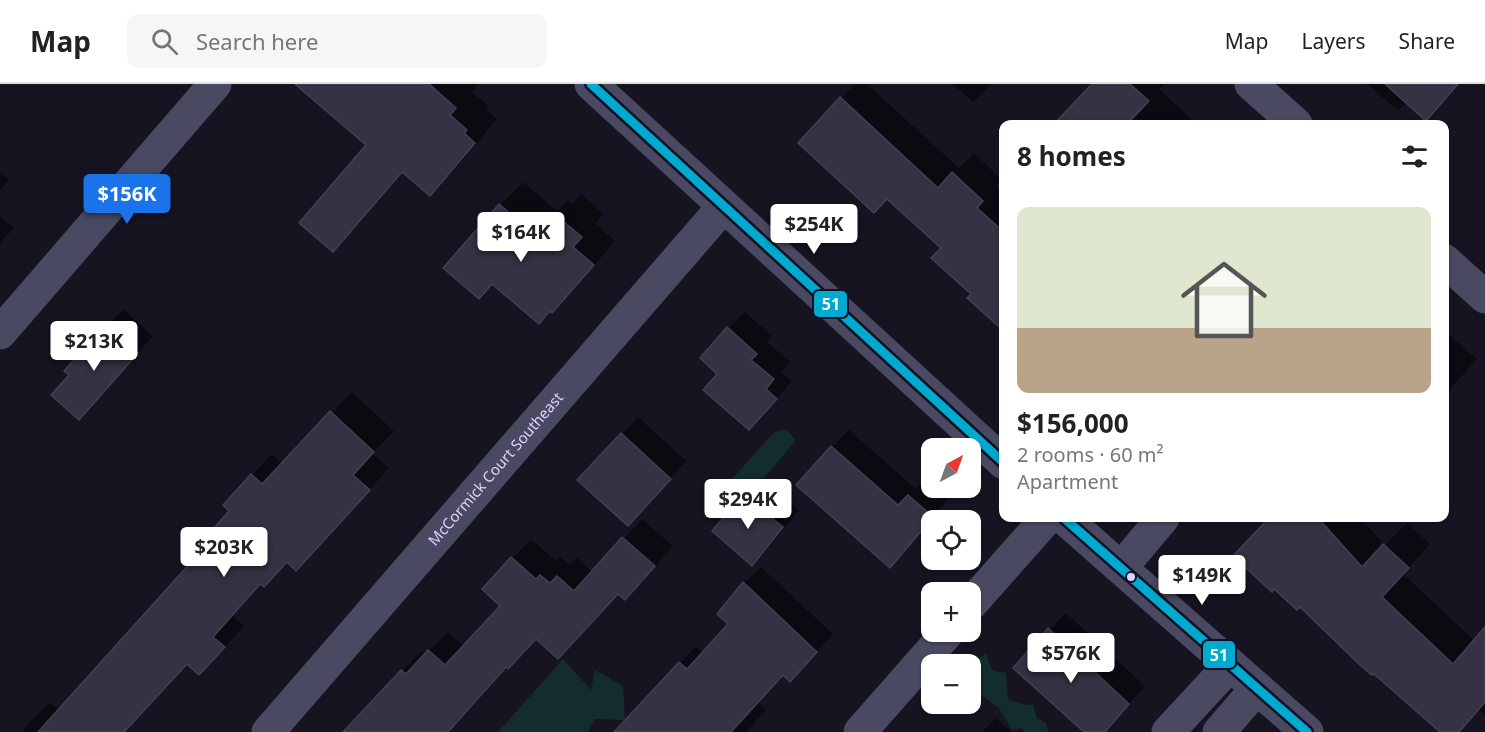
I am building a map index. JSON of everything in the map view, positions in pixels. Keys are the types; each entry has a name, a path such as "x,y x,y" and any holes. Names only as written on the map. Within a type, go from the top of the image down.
{"street":[{"path":"0,333 214,84"},
{"path":"591,84 999,458"},
{"path":"1251,84 1292,120"},
{"name":"McCormick Court Southeast","path":"268,732 723,207"},
{"path":"1449,265 1485,297"},
{"path":"981,593 1043,522"},
{"path":"1069,522 1307,732"},
{"path":"1121,568 1160,522"},
{"path":"860,732 939,642"},
{"path":"1168,732 1230,665"},
{"path":"1219,732 1257,688"}],"green space":[{"path":"786,429 796,440 756,488 737,502 723,489 774,432"},
{"path":"986,653 992,670 1006,673 1008,699 1024,705 1033,704 1037,718 1046,723 1048,732 1024,732 1022,728 1012,730 998,707 981,695 981,657"},
{"path":"563,659 591,690 595,670 623,686 625,720 595,719 588,732 498,732"}],"building":[{"path":"295,84 429,84 456,108 450,115 467,130 464,133 475,143 430,196 402,172 333,252 299,223 366,145"},
{"path":"1092,84 1130,84 1149,101 1131,120 1058,120"},
{"path":"1385,84 1458,84 1425,120"},
{"path":"840,97 938,188 952,172 983,201 977,208 999,228 999,327 967,298 971,294 931,258 941,248 887,199 874,213 798,143"},
{"path":"499,204 534,234 544,222 549,226 557,216 582,237 573,247 594,265 552,313 550,311 539,324 492,284 479,299 443,268"},
{"path":"105,325 138,353 79,420 51,395 69,375 64,371"},
{"path":"727,327 757,354 751,360 774,379 766,389 777,399 749,430 703,390 717,374 700,358"},
{"path":"330,411 374,452 353,475 370,490 296,571 287,562 264,587 260,584 213,637 225,647 199,675 187,664 124,732 38,732 211,540 207,536 229,511 223,505 251,474 262,484"},
{"path":"621,433 671,479 628,526 577,480"},
{"path":"831,446 898,505 908,495 925,510 921,510 921,531 890,568 796,485"},
{"path":"743,494 783,527 752,566 712,531"},
{"path":"1265,522 1322,522 1362,567 1383,544 1409,568 1382,597 1453,664 1485,627 1485,702 1459,732 1440,732 1374,674 1372,675 1359,664 1300,607 1297,610 1274,589 1272,592 1233,556"},
{"path":"622,537 655,566 625,600 618,594 558,659 536,639 508,669 506,667 448,732 343,732 401,670 406,674 428,650 445,665 500,606 482,589 511,557 536,579 540,575 550,583 557,576 574,591"},
{"path":"743,582 817,652 790,682 783,675 731,732 614,732 679,662 687,669 728,624 717,614"},
{"path":"1048,628 1129,704 1105,732 1084,732 1013,668"}],"transit line":[{"name":"51","path":"591,84 999,458"},
{"name":"51","path":"1069,522 1307,732"}]}
